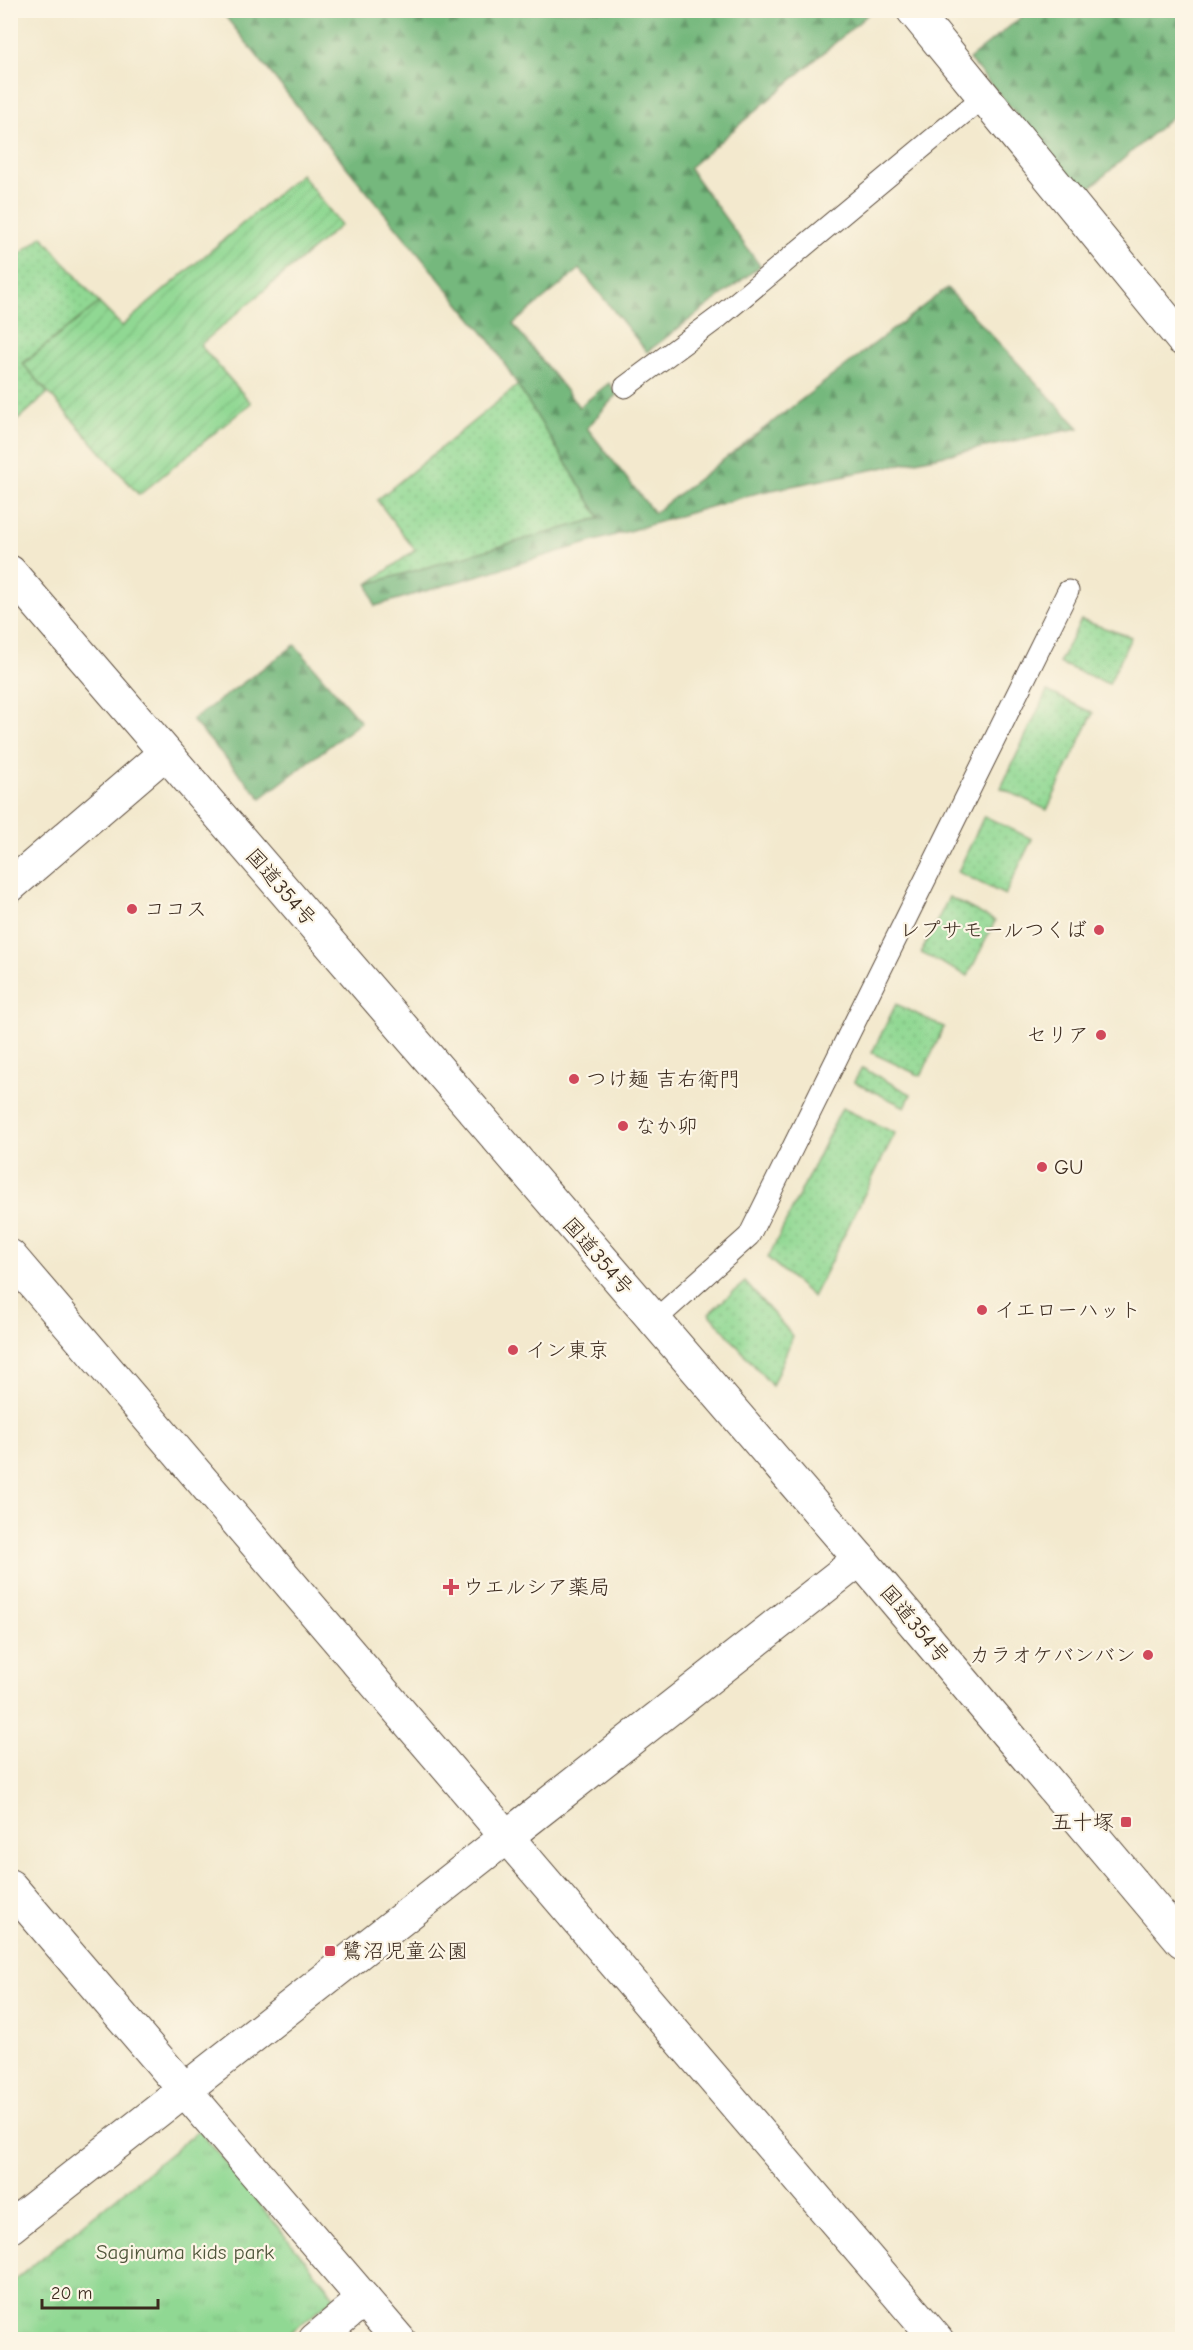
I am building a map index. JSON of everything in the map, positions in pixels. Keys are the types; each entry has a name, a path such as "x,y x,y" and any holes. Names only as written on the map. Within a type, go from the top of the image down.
{"main road":[{"path":"913,10 1182,339"},
{"name":"国道354号","path":"10,572 860,1559 1182,1941"},
{"path":"10,886 165,753"},
{"path":"10,1256 937,2340"},
{"path":"10,2227 860,1559"},
{"path":"10,1887 399,2340"},
{"path":"315,2340 364,2300"}],"lane":[{"path":"625,387 719,317 983,97"},
{"path":"654,1321 749,1236 1068,591"}],"path":[{"path":"1181,623 1182,616"}],"green space":[{"path":"221,11 872,11 689,168 760,266 647,352 580,269 513,324 579,407 609,383 617,394 587,428 654,513 947,288 1079,428 757,493 375,606 368,584 600,518 491,342"},
{"path":"1029,11 1182,11 1182,108 1084,193 969,59"},
{"path":"301,174 341,225 200,345 251,403 139,495 23,364 99,303 122,326"},
{"path":"42,236 99,303 23,363 48,393 11,426 11,262"},
{"path":"518,385 600,518 368,584 415,550 377,500"},
{"path":"1081,620 1131,637 1109,684 1059,663"},
{"path":"295,645 361,722 261,798 192,720"},
{"path":"1047,691 1093,713 1047,810 1001,788"},
{"path":"984,816 1032,839 1005,895 958,872"},
{"path":"949,897 995,921 968,976 921,953"},
{"path":"896,1004 944,1027 921,1076 872,1053"},
{"path":"862,1068 911,1094 905,1107 854,1082"},
{"path":"842,1108 895,1133 813,1297 768,1258"},
{"path":"745,1282 793,1336 772,1386 709,1313"},
{"name":"Saginuma kids park","path":"199,2130 335,2297 282,2339 11,2340 11,2283"}],"place":[{"name":"ココス","path":"132,909"},
{"name":"レプサモールつくば","path":"1099,930"},
{"name":"セリア","path":"1101,1035"},
{"name":"つけ麺 吉右衛門","path":"574,1079"},
{"name":"なか卯","path":"623,1126"},
{"name":"GU","path":"1042,1167"},
{"name":"イエローハット","path":"982,1310"},
{"name":"イン東京","path":"513,1350"},
{"name":"ウエルシア薬局","path":"451,1587"},
{"name":"カラオケバンバン","path":"1148,1655"},
{"name":"五十塚","path":"1126,1822"},
{"name":"鷺沼児童公園","path":"330,1951"}]}
